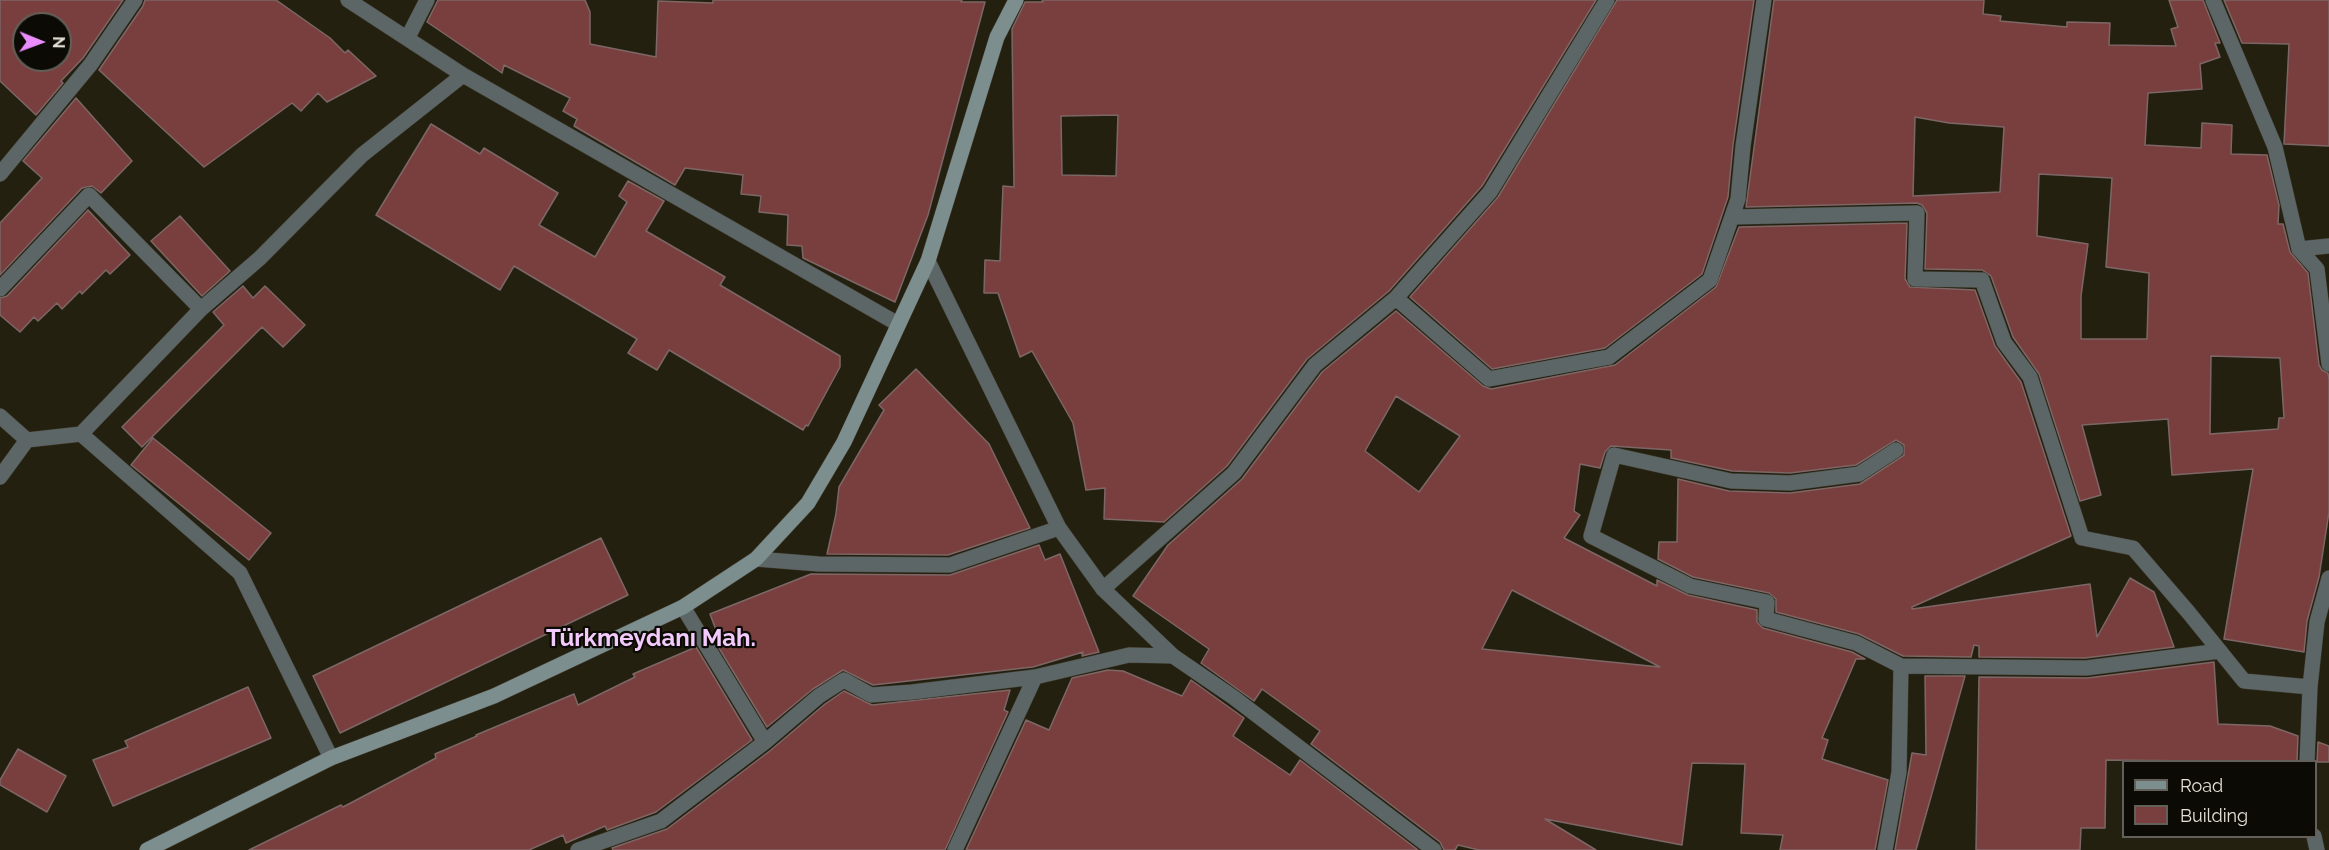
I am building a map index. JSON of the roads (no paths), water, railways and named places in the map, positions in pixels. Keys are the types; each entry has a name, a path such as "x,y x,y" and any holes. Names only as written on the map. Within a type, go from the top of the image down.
{"main road":[{"path":"147,850 331,758 494,696 683,607 756,559 808,503 844,442 928,261 997,37 1016,0"}],"street":[{"path":"0,174 91,64 135,0"},
{"path":"348,0 463,75 898,324"},
{"path":"408,37 427,0"},
{"path":"1103,589 1234,473 1315,365 1396,298 1490,192 1607,0"},
{"path":"1396,298 1489,379 1609,357 1710,280 1738,199 1743,146 1764,0"},
{"path":"2213,0 2275,147 2299,249 2317,269 2329,364"},
{"path":"0,477 27,440 81,434 201,309 260,258 362,155 463,75"},
{"path":"0,289 89,195 201,309"},
{"path":"1732,217 1917,213 1915,279 1982,280 2004,342 2030,377 2082,538 2133,549 2244,681 2310,687"},
{"path":"2299,249 2329,246"},
{"path":"928,261 1059,528 1103,589 1173,656 1233,697 1434,850"},
{"path":"0,416 27,440"},
{"path":"81,434 240,573 331,758"},
{"path":"1896,450 1859,474 1790,483 1731,481 1614,455 1591,536 1690,586 1767,602 1766,619 1856,643 1901,666 2086,668 2220,651"},
{"path":"756,559 819,564 950,565 1059,528"},
{"path":"2307,760 2310,687 2317,621 2329,578"},
{"path":"683,607 765,742"},
{"path":"578,850 662,821 765,742 819,696 843,680 871,695 1035,677 1129,655 1173,656"},
{"path":"1885,850 1899,772 1901,666"},
{"path":"956,850 1035,677"}],"district":[{"name":"Türkmeydanı Mah.","path":"651,639"}]}
